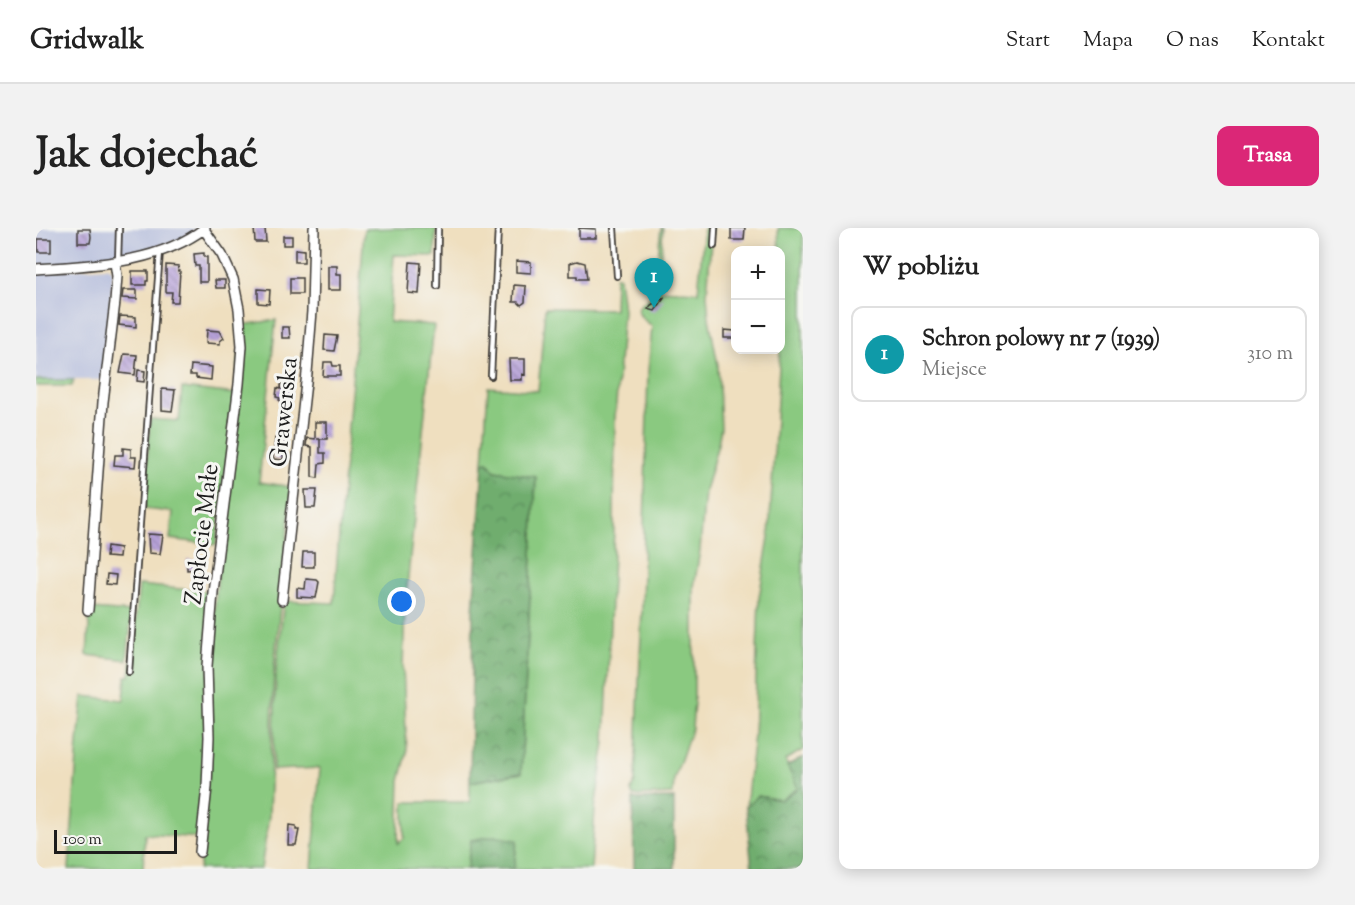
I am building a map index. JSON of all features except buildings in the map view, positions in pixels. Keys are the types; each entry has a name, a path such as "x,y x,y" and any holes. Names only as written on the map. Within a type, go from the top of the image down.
{"street":[{"name":"Zapłocie Małe","path":"36,269 117,263 160,251 188,240 204,228 222,255 233,279 239,309 242,346 213,592 207,666 209,737 207,787 200,852"},
{"name":"Grawerska","path":"282,600 307,373 312,311 314,228"},
{"path":"88,610 117,263"}],"lane":[{"path":"117,263 119,228"},
{"path":"437,286 438,228"},
{"path":"491,376 498,228"},
{"path":"614,228 617,276"},
{"path":"714,246 715,228"},
{"path":"129,672 160,251"}],"shaded area":[{"path":"36,228 196,228 187,238 128,257 36,267"},
{"path":"109,267 113,271 104,380 36,380 36,271"}],"green space":[{"path":"436,228 435,256 394,255 389,322 434,325 405,606 403,667 407,753 400,781 398,843 404,838 404,802 470,802 470,782 521,773 536,477 495,471 488,462 483,463 488,387 538,391 545,308 614,309 615,277 619,277 623,310 615,418 614,529 605,742 595,809 591,869 514,869 517,840 471,840 467,869 312,869 320,768 273,770 276,669 284,601 334,603 364,229"},
{"path":"661,228 663,228 659,290 698,292 704,228 712,228 707,295 718,365 721,428 705,491 694,587 692,728 674,779 673,794 633,796 631,790 635,781 648,371 652,326 643,319 638,309 654,292"},
{"path":"778,228 803,228 803,750 785,760 798,788 781,800 758,796 746,807 754,735 759,598 769,537 780,354 785,354 785,246 779,246"},
{"path":"276,320 259,482 292,487 274,668 269,816 261,869 199,869 204,835 209,667 242,325"},
{"path":"36,380 74,380 72,386 36,386"},
{"path":"182,388 236,394 216,545 170,539 173,512 144,509 150,419 179,421"},
{"path":"488,462 495,471 536,477 521,773 470,782 473,612 483,463"},
{"path":"139,585 211,592 207,737 200,838 145,834 143,869 69,869 83,696 124,700 126,676 130,676"},
{"path":"90,609 132,612 127,660 87,655"},
{"path":"803,757 803,869 752,869 746,807 758,796 781,800 798,788 787,766"},
{"path":"674,798 674,869 634,869 633,799"},
{"path":"494,836 517,840 514,869 467,869 471,840"}],"place":[{"name":"Schron polowy nr 7 (1939)","path":"654,308"}]}
